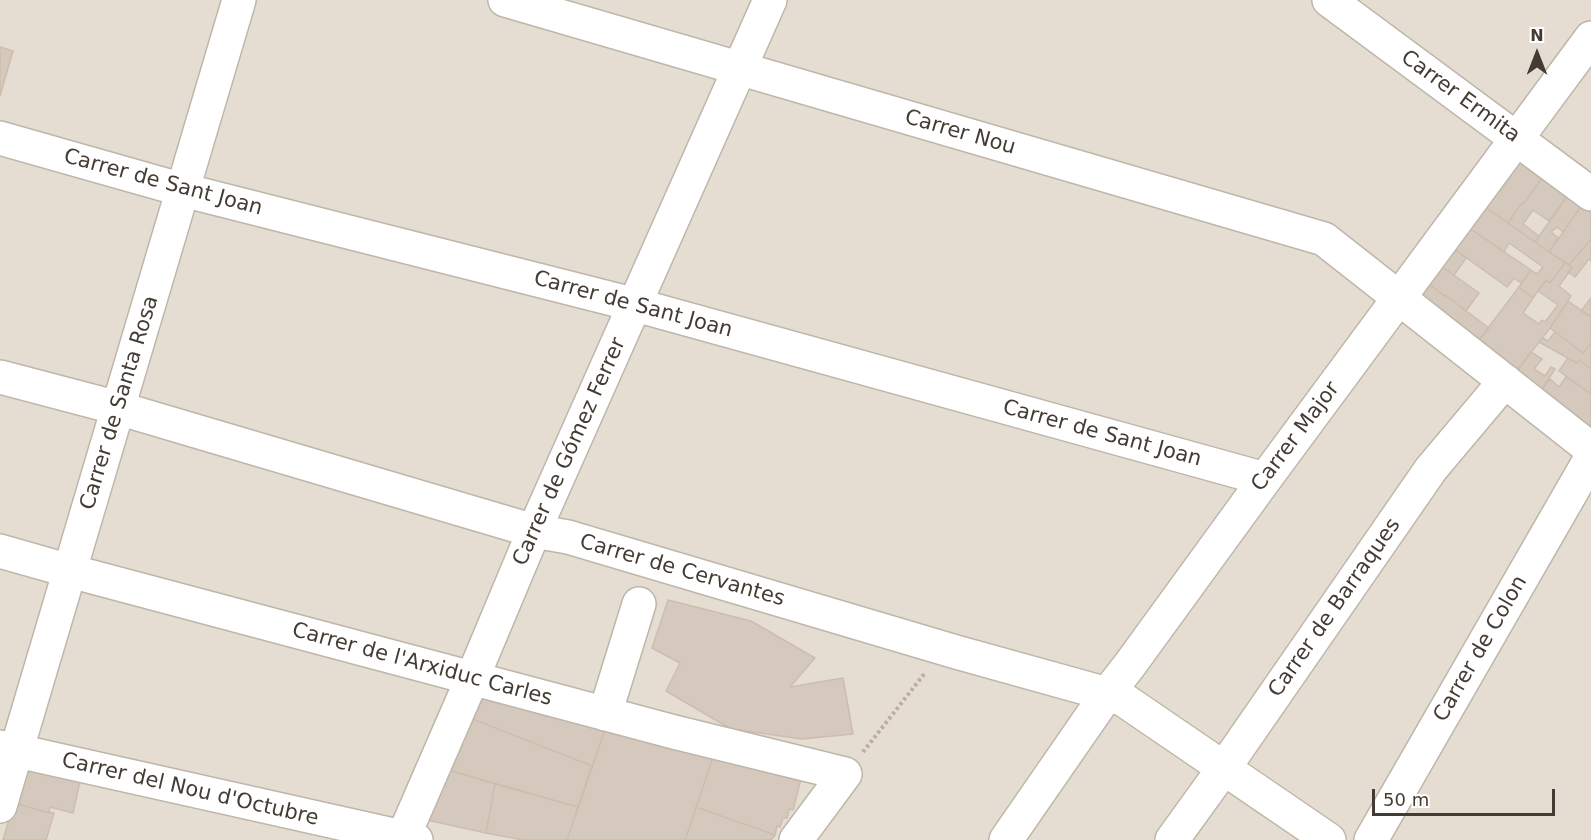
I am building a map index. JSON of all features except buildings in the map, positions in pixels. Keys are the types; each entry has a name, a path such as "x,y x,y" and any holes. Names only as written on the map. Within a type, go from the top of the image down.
{"street":[{"name":"Carrer de Santa Rosa","path":"0,806 8,749 70,571 239,0"},
{"name":"Carrer Nou","path":"505,0 1324,239 1591,449"},
{"name":"Carrer de Gómez Ferrer","path":"407,839 534,531 770,0"},
{"name":"Carrer Ermita","path":"1329,0 1591,194"},
{"name":"Carrer Major","path":"1006,840 1107,694 1591,38"},
{"name":"Carrer de Sant Joan","path":"0,138 183,190 636,305 1265,479"},
{"name":"Carrer de Cervantes","path":"0,377 118,408 534,531 568,537 944,649 1107,694 1124,700 1329,840"},
{"name":"Carrer de Barraques","path":"1172,840 1431,469 1505,381"},
{"name":"Carrer de Colon","path":"1371,840 1591,458"},
{"name":"Carrer de l'Arxiduc Carles","path":"0,551 472,679 846,774"},
{"path":"605,714 639,604"},
{"name":"Carrer del Nou d'Octubre","path":"8,749 407,839"},
{"path":"796,840 846,774"}],"path":[{"path":"846,774 944,649"}],"shaded area":[{"path":"0,0 1591,0 1591,840 0,840"}]}
